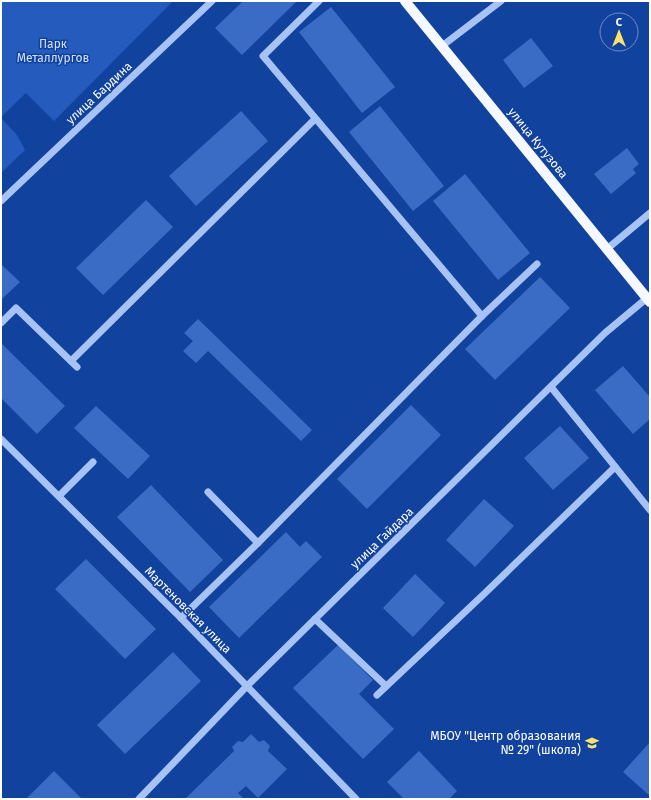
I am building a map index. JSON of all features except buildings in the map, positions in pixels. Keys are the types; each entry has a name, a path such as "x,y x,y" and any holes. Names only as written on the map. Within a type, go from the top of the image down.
{"main road":[{"name":"улица Кутузова","path":"405,1 648,300"}],"street":[{"name":"улица Бардина","path":"1,201 212,1"},
{"path":"319,1 263,56 482,316"},
{"path":"442,46 501,1"},
{"path":"71,361 315,119"},
{"path":"607,249 650,213"},
{"path":"181,618 258,543 482,316 537,264"},
{"name":"улица Гайдара","path":"138,799 247,686 605,333 648,300"},
{"path":"1,323 16,308 77,367"},
{"path":"551,386 650,510"},
{"name":"Мартеновская улица","path":"1,439 181,618 356,799"},
{"path":"59,496 93,462"},
{"path":"377,695 615,467"},
{"path":"208,492 258,543"},
{"path":"315,619 386,686"}],"green space":[{"name":"Парк Металлургов","path":"1,1 173,1 54,121 26,93 1,117"},
{"path":"1,118 17,135 25,150 1,173"}],"place":[{"name":"МБОУ \"Центр образования № 29\" (школа)","path":"592,743"}]}
